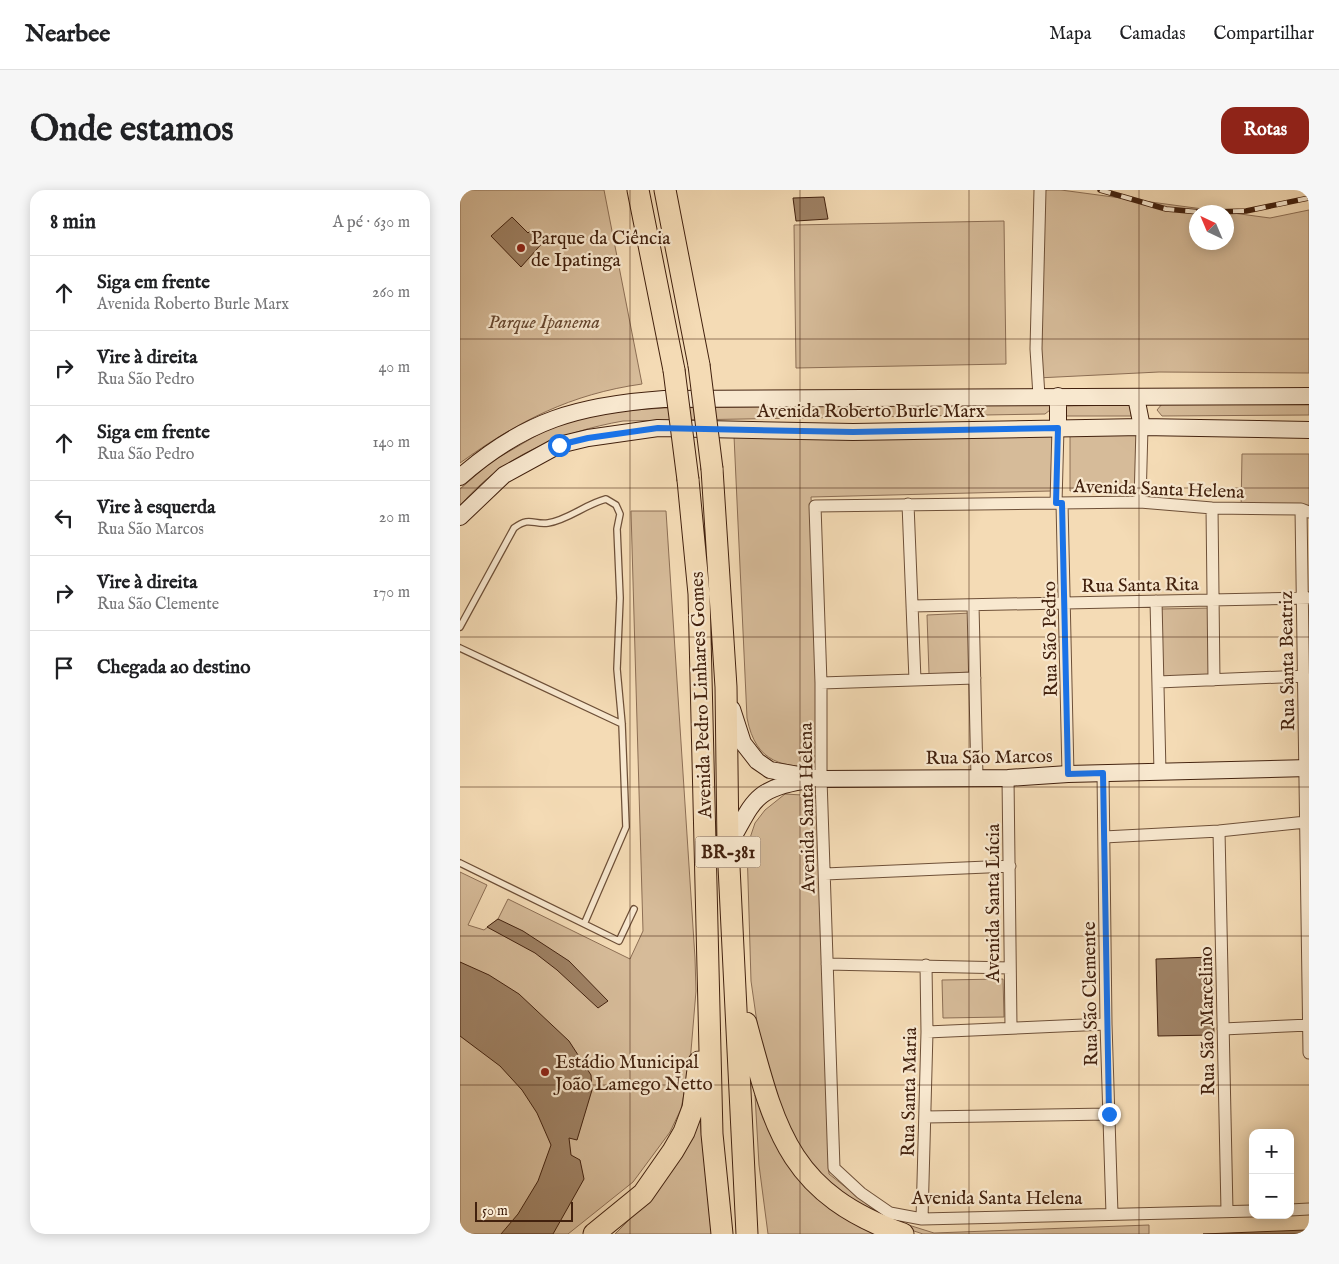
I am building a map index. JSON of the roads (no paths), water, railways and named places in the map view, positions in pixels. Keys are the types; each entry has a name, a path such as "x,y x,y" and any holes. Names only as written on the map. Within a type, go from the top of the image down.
{"highway":[{"name":"Avenida Pedro Linhares Gomes","path":"638,190 674,370 688,480 699,594 712,1134 722,1234"},
{"name":"Avenida Pedro Linhares Gomes","path":"665,190 698,365 712,469 726,687 728,846 747,1234"},
{"path":"594,1234 643,1194 684,1132 698,1083 708,942"},
{"path":"736,986 769,1107 794,1157 822,1189 852,1212 903,1234"}],"main road":[{"name":"Avenida Roberto Burle Marx","path":"460,477 485,455 515,436 548,421 616,402 1038,396 1309,396"},
{"path":"1058,396 1058,428"},
{"path":"1136,397 1142,427"},
{"name":"Avenida Roberto Burle Marx","path":"460,517 504,475 530,459 559,445 597,436 658,428 853,432 1142,427 1309,430"},
{"path":"726,687 740,736 758,761 770,770 820,779"},
{"name":"Rua São Marcos","path":"820,779 1008,778 1068,774 1307,768"},
{"path":"728,846 760,796 779,785 820,779"}],"street":[{"path":"1038,396 1036,329 1040,190"},
{"path":"1140,502 1142,427"},
{"name":"Rua São Pedro","path":"1058,428 1059,503 1066,603 1068,774"},
{"name":"Avenida Santa Helena","path":"1249,1211 922,1219 890,1213 861,1192 834,1168 825,874 820,779 821,684 815,506 1140,502 1212,508 1305,511"},
{"path":"908,504 915,680"},
{"path":"1212,508 1214,680"},
{"name":"Rua Santa Beatriz","path":"1305,511 1306,598 1304,676 1307,768 1309,1053"},
{"name":"Rua Santa Rita","path":"912,606 1306,598"},
{"path":"1156,601 1160,772"},
{"path":"974,605 977,777"},
{"path":"1158,682 1304,676"},
{"path":"821,684 975,678"},
{"name":"Rua São Clemente","path":"1103,773 1106,1024 1112,1214"},
{"name":"Avenida Santa Lúcia","path":"1008,778 1011,1027"},
{"path":"1104,837 1219,830 1306,822"},
{"name":"Rua São Marcelino","path":"1219,830 1227,1211"},
{"path":"825,874 1010,866"},
{"path":"827,964 1010,968"},
{"name":"Rua Santa Maria","path":"922,1219 927,1032 926,966"},
{"path":"927,1032 1106,1024"},
{"path":"1223,1029 1309,1025"},
{"path":"925,1117 1109,1114"},
{"path":"1294,1210 1309,1209"}],"lane":[{"path":"460,627 514,528 522,522 530,521 546,524 562,519 591,503 606,499 611,501 620,514 617,529 620,598 617,669 622,724 626,827 584,922"},
{"path":"460,648 622,724"},
{"path":"460,863 584,922 619,941 634,909"}],"railway":[{"path":"1100,190 1166,209 1189,211"},
{"path":"1234,211 1246,211 1309,198"}],"place":[{"name":"Parque da Ciência de Ipatinga","path":"521,248"},
{"name":"Estádio Municipal João Lamego Netto","path":"545,1072"}],"park label":[{"name":"Parque Ipanema","path":"544,321"}]}
